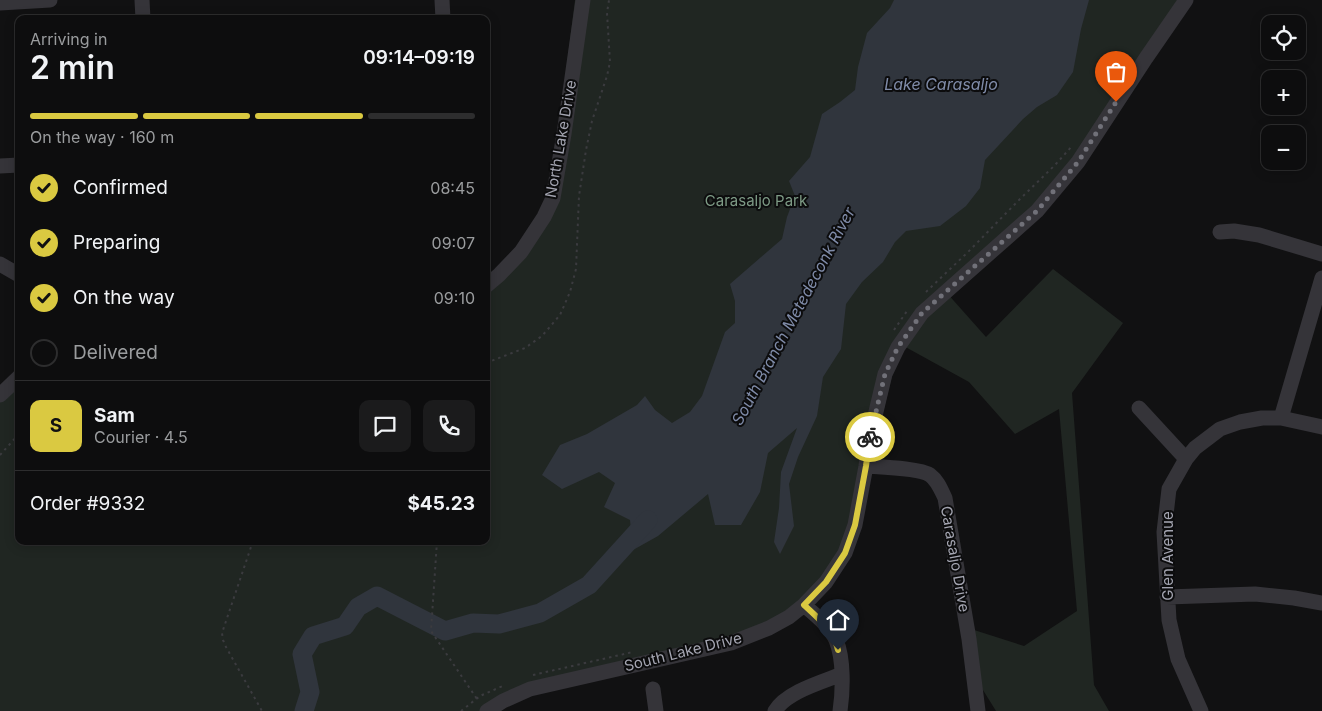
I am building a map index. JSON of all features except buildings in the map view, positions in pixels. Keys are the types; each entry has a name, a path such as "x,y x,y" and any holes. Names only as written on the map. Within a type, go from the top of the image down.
{"street":[{"path":"0,4 50,0"},
{"path":"142,0 143,15"},
{"path":"442,0 443,15"},
{"name":"North Lake Drive","path":"490,283 521,252 544,217 553,198 583,0"},
{"name":"South Lake Drive","path":"487,711 503,701 530,690 731,643 769,628 789,617 804,605 826,582 845,553 855,525 869,441 885,374 898,347 922,313 1037,211 1078,162 1186,0"},
{"path":"0,166 15,164"},
{"path":"1220,232 1234,231 1259,235 1322,254"},
{"path":"0,264 15,273"},
{"path":"1281,418 1322,278"},
{"path":"0,395 15,381"},
{"path":"1140,408 1186,459"},
{"name":"Glen Avenue","path":"1201,711 1178,659 1169,620 1164,532 1169,489 1186,459 1195,448 1220,429 1240,422 1262,418 1281,418 1322,427"},
{"name":"Carasaljo Drive","path":"866,466 899,468 928,474 937,482 945,498 969,639 978,711"},
{"path":"1167,597 1255,594 1322,603"},
{"path":"804,605 826,626 836,640 842,674 840,711"},
{"path":"775,711 783,702 796,693 842,674"},
{"path":"653,689 656,711"}],"path":[{"path":"490,362 526,348 542,336 560,315 570,292 576,269 579,196 586,150 592,121 610,62 609,0"},
{"path":"922,295 997,224 1073,145"},
{"path":"892,333 909,308"},
{"path":"0,455 15,438"},
{"path":"252,545 222,633 226,647 262,711"},
{"path":"437,545 431,632 477,699"},
{"path":"528,676 634,651"},
{"path":"461,711 477,699 506,685"}],"green space":[{"name":"Carasaljo Park","path":"575,0 1186,0 1078,162 946,292 986,337 1053,269 1123,323 1072,393 1094,685 1109,711 996,711 978,682 971,629 1024,646 1077,611 1059,409 1015,434 969,382 900,344 855,525 826,582 769,628 537,688 487,711 0,711 0,395 15,381 15,545 490,545 490,282 499,275 550,197"}],"water":[{"name":"Lake Carasaljo","path":"894,0 1089,0 1081,29 1073,72 1057,95 1037,107 1023,119 985,160 980,188 966,206 940,226 906,231 895,242 883,262 862,282 846,304 841,349 823,377 817,416 798,457 789,484 794,526 780,554 774,542 779,508 781,472 797,428 768,453 760,492 741,525 715,525 708,494 658,536 633,550 630,520 604,507 615,483 599,472 562,489 542,475 560,445 587,434 637,405 645,396 655,410 672,423 690,412 702,396 725,332 735,323 735,301 730,284 782,239 787,217 795,196 789,181 810,157 822,114 855,90 858,67 867,33 890,8"}],"waterway":[{"name":"South Branch Metedeconk River","path":"304,711 310,692 302,654 313,636 345,626 358,607 377,596 445,631 473,623 499,624 540,613 589,585 648,520"}],"way so far":[{"path":"870,437 885,374 898,347 922,313 1037,211 1078,162 1116,102"}],"route":[{"path":"838,650 836,640 826,626 804,605 826,582 845,553 855,525 870,437"}]}
